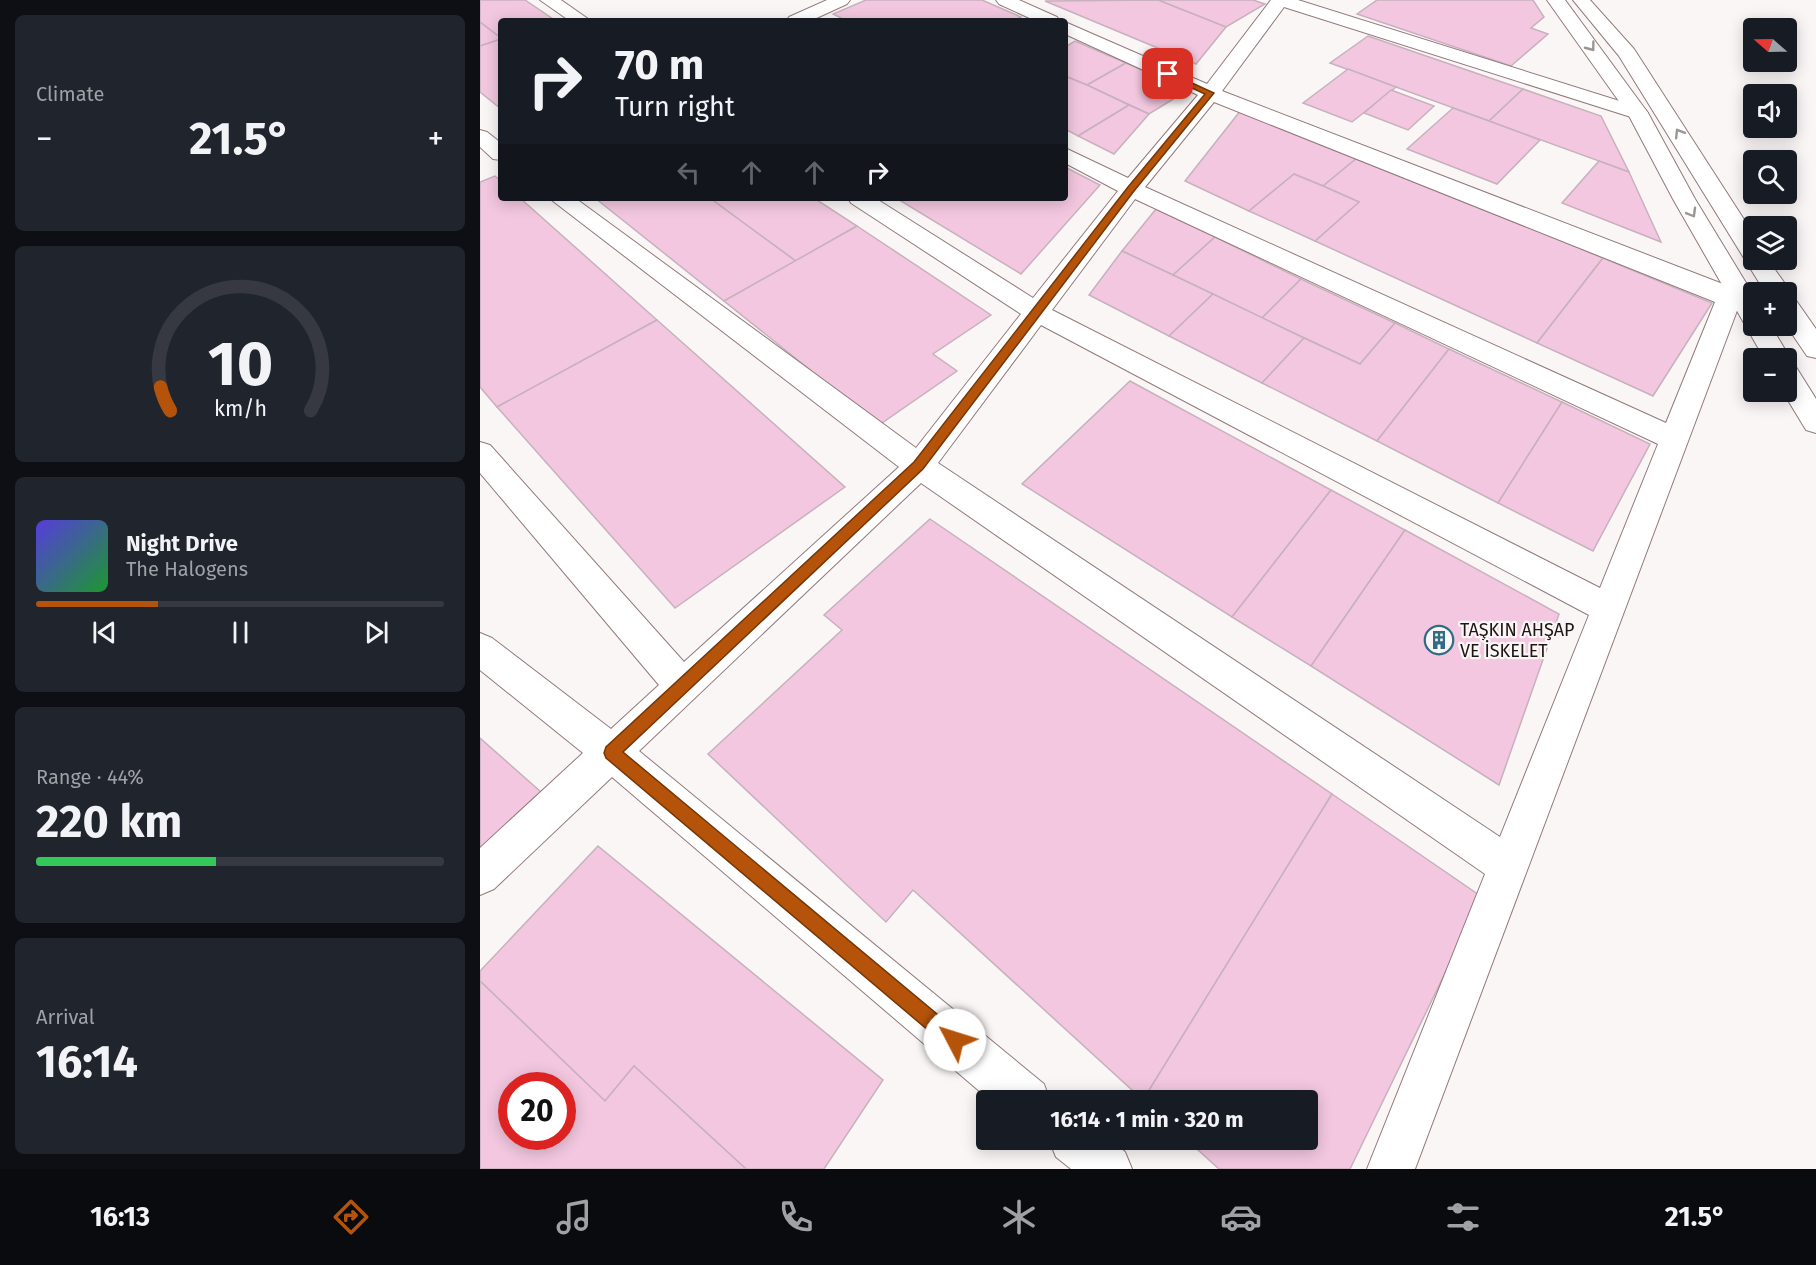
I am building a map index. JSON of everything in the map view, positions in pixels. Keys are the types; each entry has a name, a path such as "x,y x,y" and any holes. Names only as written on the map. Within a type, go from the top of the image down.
{"main road":[{"path":"549,0 577,18"},
{"path":"800,16 841,0"},
{"path":"1005,0 1045,18"},
{"path":"480,875 919,466 1131,189 1210,93 1280,0 1638,113"},
{"path":"1556,0 1638,113 1742,305"},
{"path":"1580,0 1627,53 1675,125 1743,237"},
{"path":"1068,28 1210,93 1742,305"},
{"path":"480,136 495,153"},
{"path":"1068,156 1131,189 1674,439"},
{"path":"565,201 919,466 1508,866"},
{"path":"864,201 1036,312 1608,608"},
{"path":"1391,1169 1674,439 1742,305"},
{"path":"1797,321 1816,349"},
{"path":"1797,392 1816,422"},
{"path":"480,453 683,686"},
{"path":"480,649 612,753 1014,1090"},
{"path":"1085,1150 1108,1169"}],"building":[{"path":"480,0 525,0 552,18 498,18 498,36 480,22"},
{"path":"866,0 982,0 1021,17 841,18 833,14"},
{"path":"1158,0 1253,0 1265,4 1226,27"},
{"path":"1158,0 1226,27 1196,64 1045,1"},
{"path":"1377,0 1533,0 1544,17 1531,28 1548,34 1511,66 1357,14"},
{"path":"480,22 498,36 498,40 480,46"},
{"path":"1368,36 1523,89 1489,121 1330,63"},
{"path":"498,40 498,107 480,92 480,46"},
{"path":"1075,41 1126,63 1087,85 1068,77 1068,45"},
{"path":"1126,63 1188,90 1149,114 1087,85"},
{"path":"1348,69 1396,87 1352,122 1303,103"},
{"path":"1068,77 1129,105 1078,136 1068,131"},
{"path":"1523,89 1601,116 1629,172 1489,121"},
{"path":"1391,90 1434,106 1408,130 1364,113"},
{"path":"1129,105 1149,114 1114,154 1078,136"},
{"path":"1453,108 1540,140 1497,184 1407,149"},
{"path":"1241,110 1357,158 1323,186 1294,174 1249,211 1185,181"},
{"path":"1357,158 1603,258 1537,343 1315,241 1359,202 1323,186"},
{"path":"1599,161 1629,172 1661,242 1562,203"},
{"path":"1068,169 1100,185 1021,274 901,201 1068,201"},
{"path":"1294,174 1359,202 1315,241 1249,211"},
{"path":"495,176 498,178 498,201 523,201 657,320 497,407 480,387 480,182"},
{"path":"599,201 714,201 796,261 724,301"},
{"path":"714,201 819,201 857,226 796,261"},
{"path":"1156,209 1215,237 1173,275 1122,251"},
{"path":"857,226 991,315 933,354 957,371 879,425 724,301"},
{"path":"1215,237 1301,279 1262,318 1173,275"},
{"path":"1122,251 1213,294 1169,336 1089,295"},
{"path":"1603,258 1712,303 1653,396 1537,343"},
{"path":"1301,279 1395,323 1360,364 1262,318"},
{"path":"1213,294 1304,338 1262,383 1169,336"},
{"path":"657,320 845,487 675,608 497,407"},
{"path":"1395,323 1449,349 1377,441 1262,383 1304,338 1360,364"},
{"path":"1449,349 1562,402 1498,503 1377,441"},
{"path":"1130,381 1331,490 1232,617 1022,484"},
{"path":"1562,402 1650,444 1593,551 1498,503"},
{"path":"1331,490 1405,530 1311,666 1232,617"},
{"path":"930,519 1332,794 1149,1090 1132,1090 913,890 886,922 708,754 842,630 824,615"},
{"name":"TAŞKIN AHŞAP VE İSKELET","path":"1405,530 1559,614 1499,785 1311,666"},
{"path":"480,738 541,792 480,850"},
{"path":"1332,794 1482,897 1350,1169 1219,1169 1198,1150 1318,1150 1318,1090 1149,1090"},
{"path":"598,846 883,1080 824,1169 746,1169 634,1066 605,1101 480,981 480,971"},
{"path":"480,981 575,1072 498,1072 498,1150 576,1150 576,1073 605,1101 634,1066 746,1169 480,1169"}],"place":[{"name":"TAŞKIN AHŞAP VE İSKELET","path":"1439,640"}],"route":[{"path":"955,1040 612,753 919,466 1131,189 1210,93 1168,74"}]}
